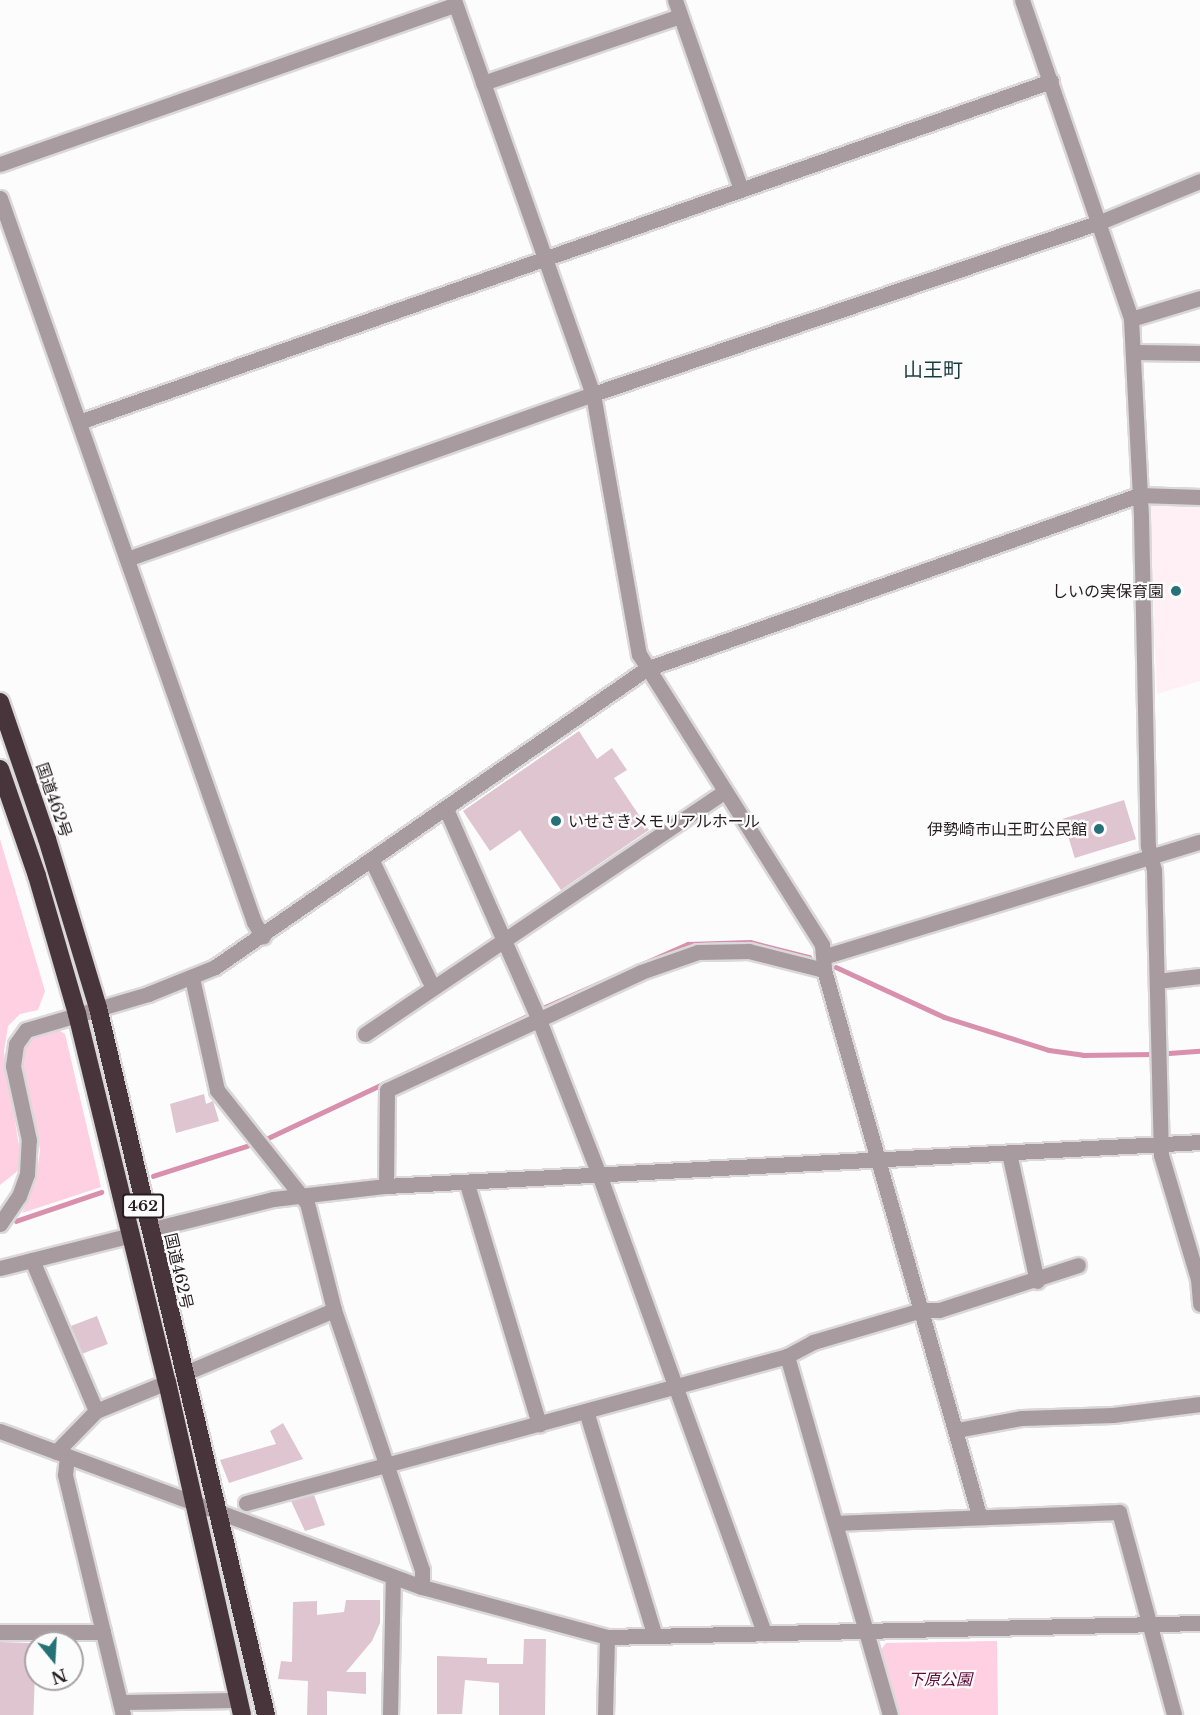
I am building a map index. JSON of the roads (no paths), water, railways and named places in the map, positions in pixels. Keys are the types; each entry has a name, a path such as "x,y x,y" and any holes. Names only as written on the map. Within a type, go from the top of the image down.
{"highway":[{"name":"国道462号","path":"0,702 47,839 98,1008 149,1230 195,1501 240,1708"},
{"name":"国道462号","path":"0,769 37,876 77,1014 131,1235 216,1512 266,1715"}],"street":[{"path":"675,0 741,189"},
{"path":"1022,0 1100,222 1131,319 1135,352 1161,1155 1198,1280 1200,1304"},
{"path":"0,165 454,3 593,394 639,654 825,963 878,1161 957,1430 979,1515"},
{"path":"483,83 680,16"},
{"path":"79,422 545,256 1051,81"},
{"path":"127,559 593,394 1100,222 1200,181"},
{"path":"0,198 255,922 263,937"},
{"path":"1131,319 1200,298"},
{"path":"1135,352 1200,353"},
{"path":"1,1223 24,1186 29,1156 27,1123 13,1066 16,1044 35,1025 192,978 263,937 646,669 1139,495 1200,497"},
{"path":"365,1034 505,942 724,792"},
{"path":"446,809 539,1020 600,1177 764,1633"},
{"path":"386,1186 387,1090 641,972 698,952 749,951 825,963 1200,842"},
{"path":"372,861 429,980"},
{"path":"1157,981 1200,976"},
{"path":"192,978 217,1090 307,1203 334,1310 422,1570 422,1587"},
{"path":"149,1230 301,1194 386,1186 600,1177 1200,1142"},
{"path":"1009,1153 1037,1281"},
{"path":"467,1184 539,1424"},
{"path":"0,1268 131,1235"},
{"path":"32,1260 96,1411"},
{"path":"246,1503 384,1463 539,1424 787,1356 813,1342 922,1310 939,1310 1037,1281 1078,1265"},
{"path":"240,1708 121,1708 65,1475 62,1454 96,1411 334,1310"},
{"path":"787,1356 890,1715"},
{"path":"957,1430 1022,1418 1113,1415 1200,1404"},
{"path":"586,1411 653,1619 655,1636"},
{"path":"0,1431 195,1501 216,1512 422,1587 608,1637 1200,1623"},
{"path":"835,1523 979,1515 1119,1512 1174,1715"},
{"path":"390,1715 393,1576"},
{"path":"0,1632 103,1632"},
{"path":"605,1715 608,1637"}],"waterway":[{"path":"545,1007 688,944 750,942 809,957"},
{"path":"836,967 944,1017 1049,1050 1083,1055 1152,1054"},
{"path":"268,1138 527,1016"},
{"path":"1169,1053 1200,1051"},
{"path":"153,1176 247,1146"},
{"path":"16,1221 101,1192"}],"place":[{"name":"しいの実保育園","path":"1176,591"},
{"name":"いせさきメモリアルホール","path":"556,821"},
{"name":"伊勢崎市山王町公民館","path":"1099,829"}],"district":[{"name":"山王町","path":"933,370"}],"park label":[{"name":"下原公園","path":"940,1679"}]}
